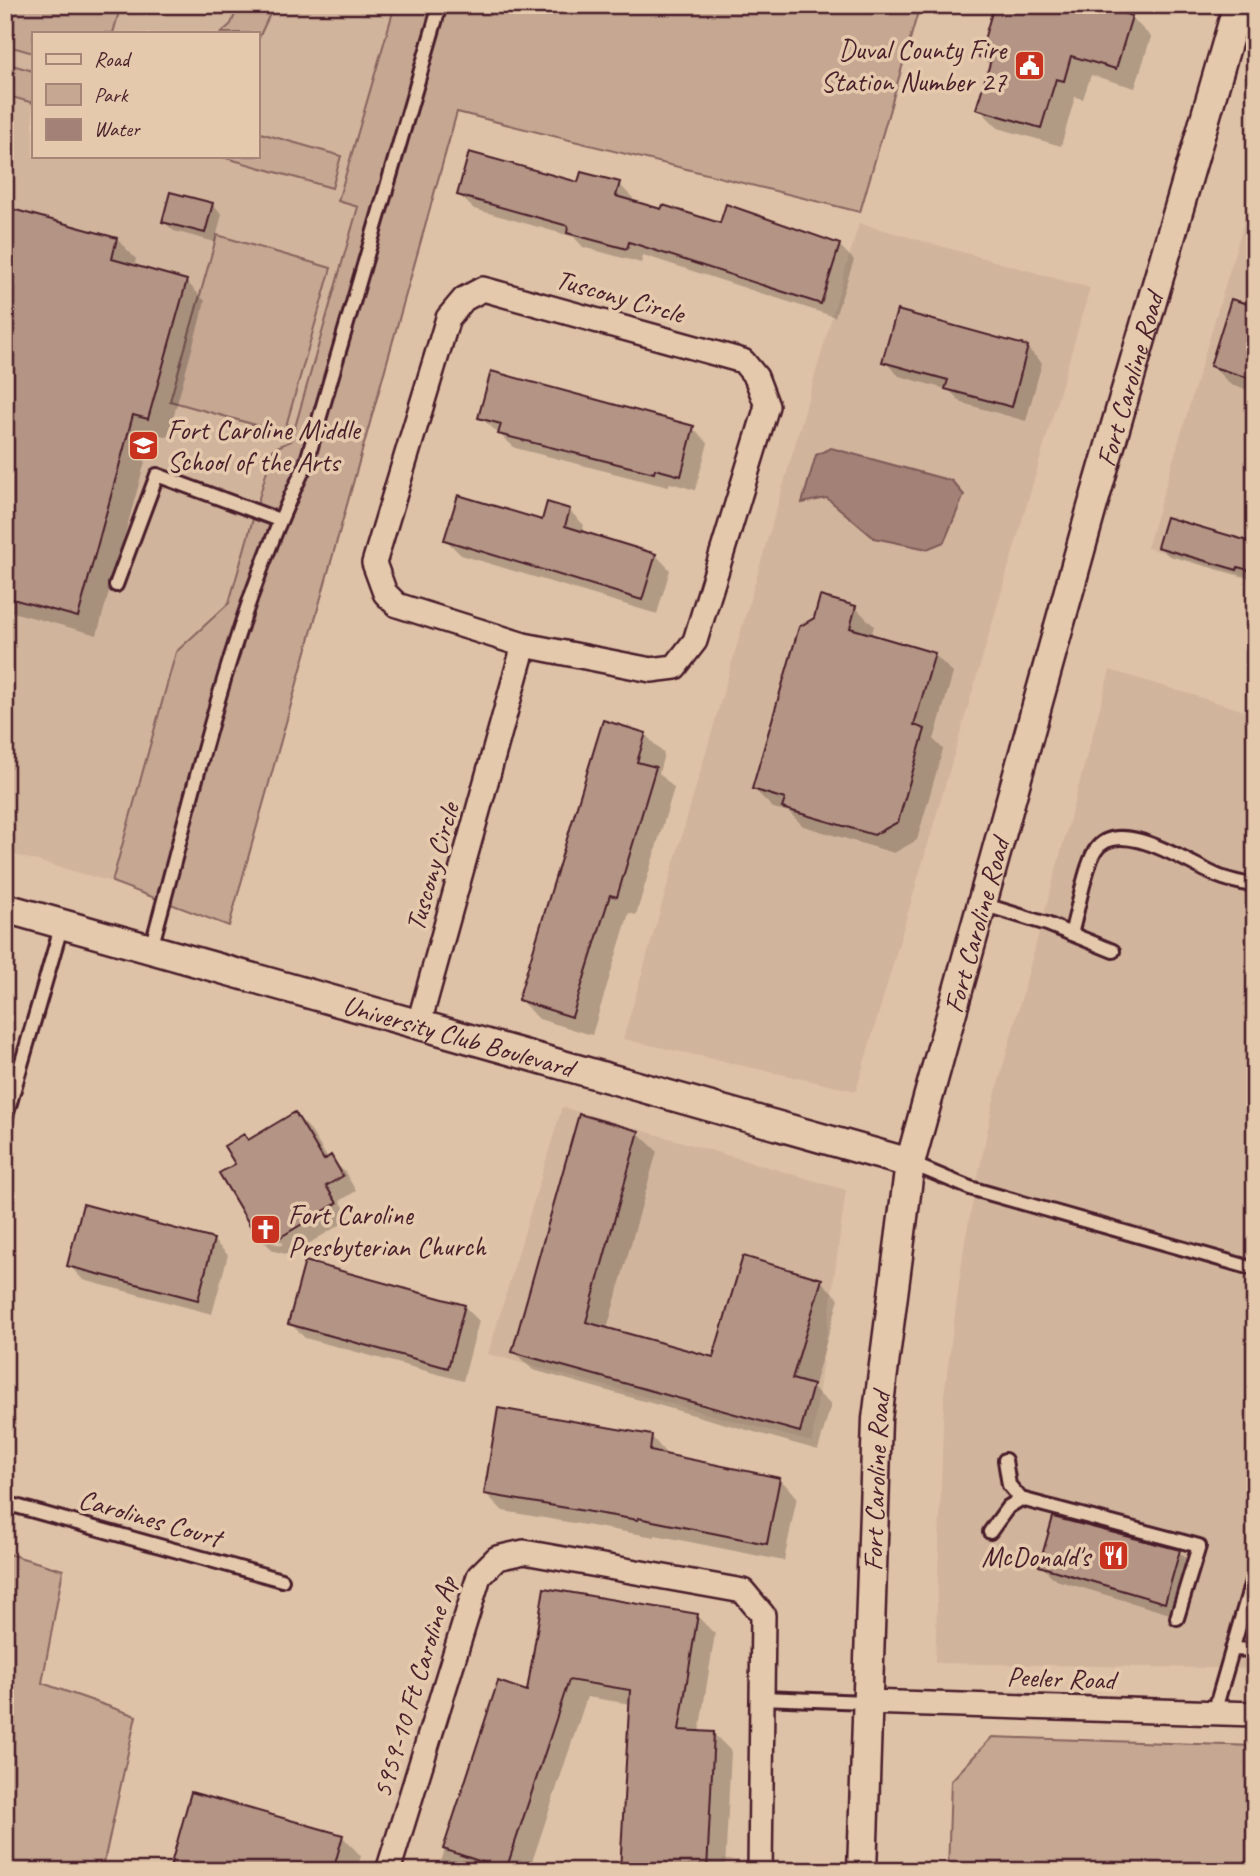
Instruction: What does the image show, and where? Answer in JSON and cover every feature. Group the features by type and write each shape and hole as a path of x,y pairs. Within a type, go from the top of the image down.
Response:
{"street":[{"name":"Fort Caroline Road","path":"862,1871 877,1419 910,1163 1238,5"},
{"name":"Tuscony Circle","path":"483,289 743,361 756,377 767,406 695,641 675,667 651,670 524,645 397,605 385,593 374,563 448,318 464,299 483,289"},
{"name":"Tuscony Circle","path":"419,1024 524,645"},
{"name":"University Club Boulevard","path":"5,908 910,1163"},
{"name":"5959-10 Ft Caroline Ap","path":"388,1871 479,1576 497,1558 524,1552 743,1591 763,1615 760,1871"},
{"name":"Peeler Road","path":"866,1702 1255,1714"}],"lane":[{"path":"151,948 220,696 254,584 279,520 306,464 440,5"},
{"path":"116,585 157,475 279,520"},
{"path":"1071,934 1096,851 1107,841 1122,837 1174,851 1219,876 1255,886"},
{"path":"982,904 1113,951"},
{"path":"5,1120 62,924"},
{"path":"910,1163 970,1188 1255,1269"},
{"path":"1005,1460 1009,1485 1021,1499 1199,1546 1177,1618"},
{"path":"990,1531 1008,1507 1021,1499"},
{"name":"Carolines Court","path":"5,1503 282,1580"},
{"path":"1214,1713 1255,1571"},
{"path":"1232,1649 1255,1650"},
{"path":"762,1698 866,1702"}],"shaded area":[{"name":"Fort Caroline Middle School of the Arts","path":"5,5 395,5 338,200 359,206 291,441 273,449 229,603 176,652 112,882 5,852"},
{"path":"1255,185 1255,578 1147,548"},
{"path":"859,223 1090,288 856,1091 623,1039"},
{"path":"1110,670 1255,714 1255,1669 935,1663 944,1395 965,1240 993,1103"},
{"path":"562,1107 846,1190 812,1442 488,1354"}],"green space":[{"path":"5,5 121,5 113,32 32,32 32,53 5,45"},
{"path":"239,5 274,5 259,38 259,32 222,32 231,24"},
{"path":"395,5 920,5 860,212 457,112 229,926 112,882 176,652 229,603 273,449 291,441 358,207 338,201"},
{"path":"5,63 32,71 32,103 5,95"},
{"path":"259,133 341,156 332,188 226,158 259,158"},
{"path":"217,235 331,268 284,433 170,401"},
{"path":"5,1553 63,1570 42,1683 136,1716 102,1871 23,1871 5,1866"},
{"path":"992,1737 1255,1746 1255,1871 948,1871 951,1781"}],"water":[{"path":"831,448 952,481 964,495 944,542 927,549 874,538 827,498 802,503 816,455"}],"building":[{"name":"Duval County Fire Station Number 27","path":"994,5 1097,5 1132,16 1116,69 1071,56 1064,81 1056,79 1041,128 976,109 991,60 979,57"},
{"path":"469,152 578,182 581,172 620,182 616,196 661,209 663,205 720,223 726,204 840,244 821,304 629,242 627,249 567,233 568,226 457,195"},
{"path":"170,192 213,203 205,233 162,222"},
{"path":"5,207 117,238 112,259 187,280 148,419 133,415 78,617 5,597"},
{"path":"1231,299 1255,306 1255,380 1210,366"},
{"path":"897,310 1028,346 1012,407 945,389 948,380 882,362"},
{"path":"491,371 694,426 681,476 655,469 654,473 498,434 501,424 478,418"},
{"path":"458,495 542,520 547,502 570,509 565,526 656,554 642,600 444,540"},
{"path":"1166,517 1255,543 1255,572 1238,567 1237,570 1157,547"},
{"path":"820,596 856,606 850,628 935,653 914,725 925,729 898,822 874,835 782,808 785,799 752,789 799,627 814,618"},
{"path":"603,720 646,733 637,762 656,767 617,897 610,895 572,1017 518,1000"},
{"path":"295,1112 324,1160 331,1155 343,1176 326,1186 337,1203 274,1241 257,1237 219,1173 235,1164 224,1146 244,1134 248,1140"},
{"path":"579,1114 639,1131 586,1322 713,1357 743,1256 822,1279 792,1379 813,1385 800,1432 512,1352"},
{"path":"83,1204 214,1239 198,1300 67,1266"},
{"path":"305,1261 465,1305 448,1368 288,1324"},
{"path":"498,1408 652,1435 650,1451 780,1478 767,1544 638,1518 484,1494"},
{"path":"1053,1517 1180,1550 1165,1603 1039,1566"},
{"path":"544,1588 698,1614 679,1730 714,1732 707,1871 620,1871 630,1690 569,1680 506,1870 443,1849 498,1681 527,1691"},
{"path":"191,1792 343,1835 333,1871 169,1871"}],"place":[{"name":"Duval County Fire Station Number 27","path":"1029,65"},
{"name":"Fort Caroline Middle School of the Arts","path":"144,445"},
{"name":"Fort Caroline Presbyterian Church","path":"265,1230"},
{"name":"McDonald's","path":"1113,1556"}]}
